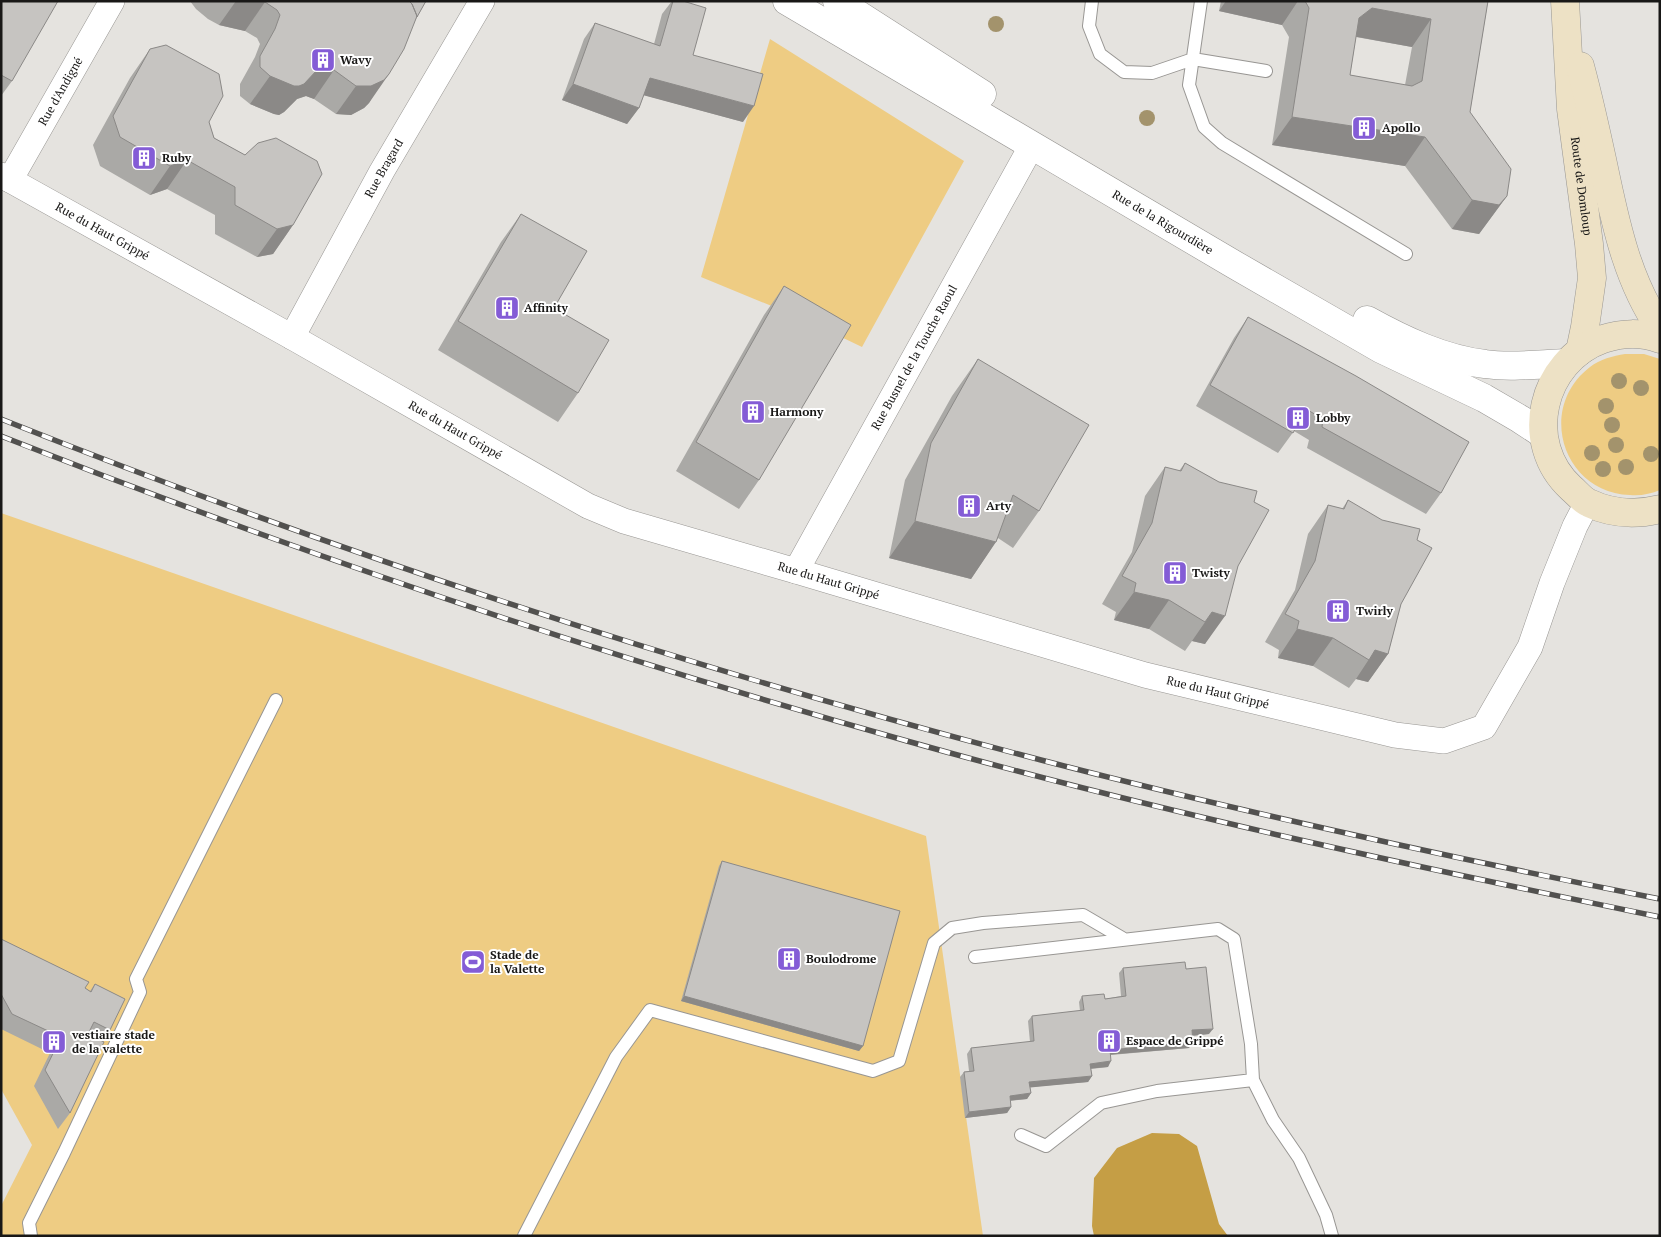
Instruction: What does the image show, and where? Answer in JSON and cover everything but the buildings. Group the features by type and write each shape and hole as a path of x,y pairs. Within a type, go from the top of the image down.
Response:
{"main road":[{"name":"Route de Domloup","path":"1566,11 1571,109 1592,278 1586,327 1573,357"},
{"name":"Route de Domloup","path":"1566,11 1590,104 1619,239 1630,271 1653,319 1660,328"},
{"path":"1655,514 1610,511 1587,503 1565,483 1555,468 1548,452 1544,434 1544,412 1550,389 1557,376 1573,357 1594,342 1609,337 1640,334 1660,339"}],"street":[{"name":"Rue d'Andigné","path":"6,178 112,1"},
{"name":"Rue Bragard","path":"292,337 382,171 482,1"},
{"name":"Rue de la Rigourdière","path":"787,1 1382,349 1484,398 1544,434"},
{"name":"Rue de la Rigourdière","path":"837,1 969,87 1277,269 1387,331 1457,359 1484,364 1573,357"},
{"name":"Rue Busnel de la Touche Raoul","path":"796,571 1032,145"},
{"name":"Rue du Haut Grippé","path":"6,178 292,337 588,506 624,521 1145,675 1395,735 1444,741 1484,727 1530,647 1574,526 1587,503"}],"lane":[{"path":"1092,1 1089,26 1100,54 1124,72 1152,73 1193,59 1266,71"},
{"path":"1201,1 1189,85 1204,127 1222,143 1406,254"},
{"path":"31,1236 29,1223 64,1154 140,992 136,979 276,700"},
{"path":"524,1236 616,1057 650,1010 873,1071 899,1061 934,944 952,928 1083,915 1124,939"},
{"path":"975,957 1218,929 1234,940 1251,1044 1253,1080 1273,1120 1300,1158 1326,1215 1332,1236"},
{"path":"1021,1136 1046,1146 1101,1103 1157,1092 1253,1080"}],"shaded area":[{"path":"770,39 964,161 862,347 808,321 701,277"},
{"path":"1625,354 1644,354 1660,359 1660,490 1649,494 1630,495 1607,491 1588,480 1574,464 1565,446 1561,425 1564,404 1573,384 1594,364 1607,358"},
{"name":"Stade de la Valette","path":"1,513 926,836 983,1236 1,1236 1,1206 32,1145 1,1089"},
{"path":"1152,1133 1179,1134 1197,1146 1219,1224 1228,1236 1094,1236 1092,1226 1094,1178 1117,1148"}],"railway":[{"path":"1,419 129,469 386,562 516,606 777,687 1041,760 1195,798 1427,851 1660,899"},
{"path":"1,436 225,521 450,600 564,638 792,708 1000,767 1188,814 1376,857 1660,917"}],"place":[{"name":"Wavy","path":"323,60"},
{"name":"Apollo","path":"1364,128"},
{"name":"Ruby","path":"144,158"},
{"name":"Affinity","path":"507,308"},
{"name":"Harmony","path":"753,412"},
{"name":"Lobby","path":"1298,418"},
{"name":"Arty","path":"969,506"},
{"name":"Twisty","path":"1175,573"},
{"name":"Twirly","path":"1338,611"},
{"name":"Boulodrome","path":"789,959"},
{"name":"Stade de la Valette","path":"473,962"},
{"name":"Espace de Grippé","path":"1109,1041"},
{"name":"vestiaire stade de la valette","path":"54,1042"}]}
